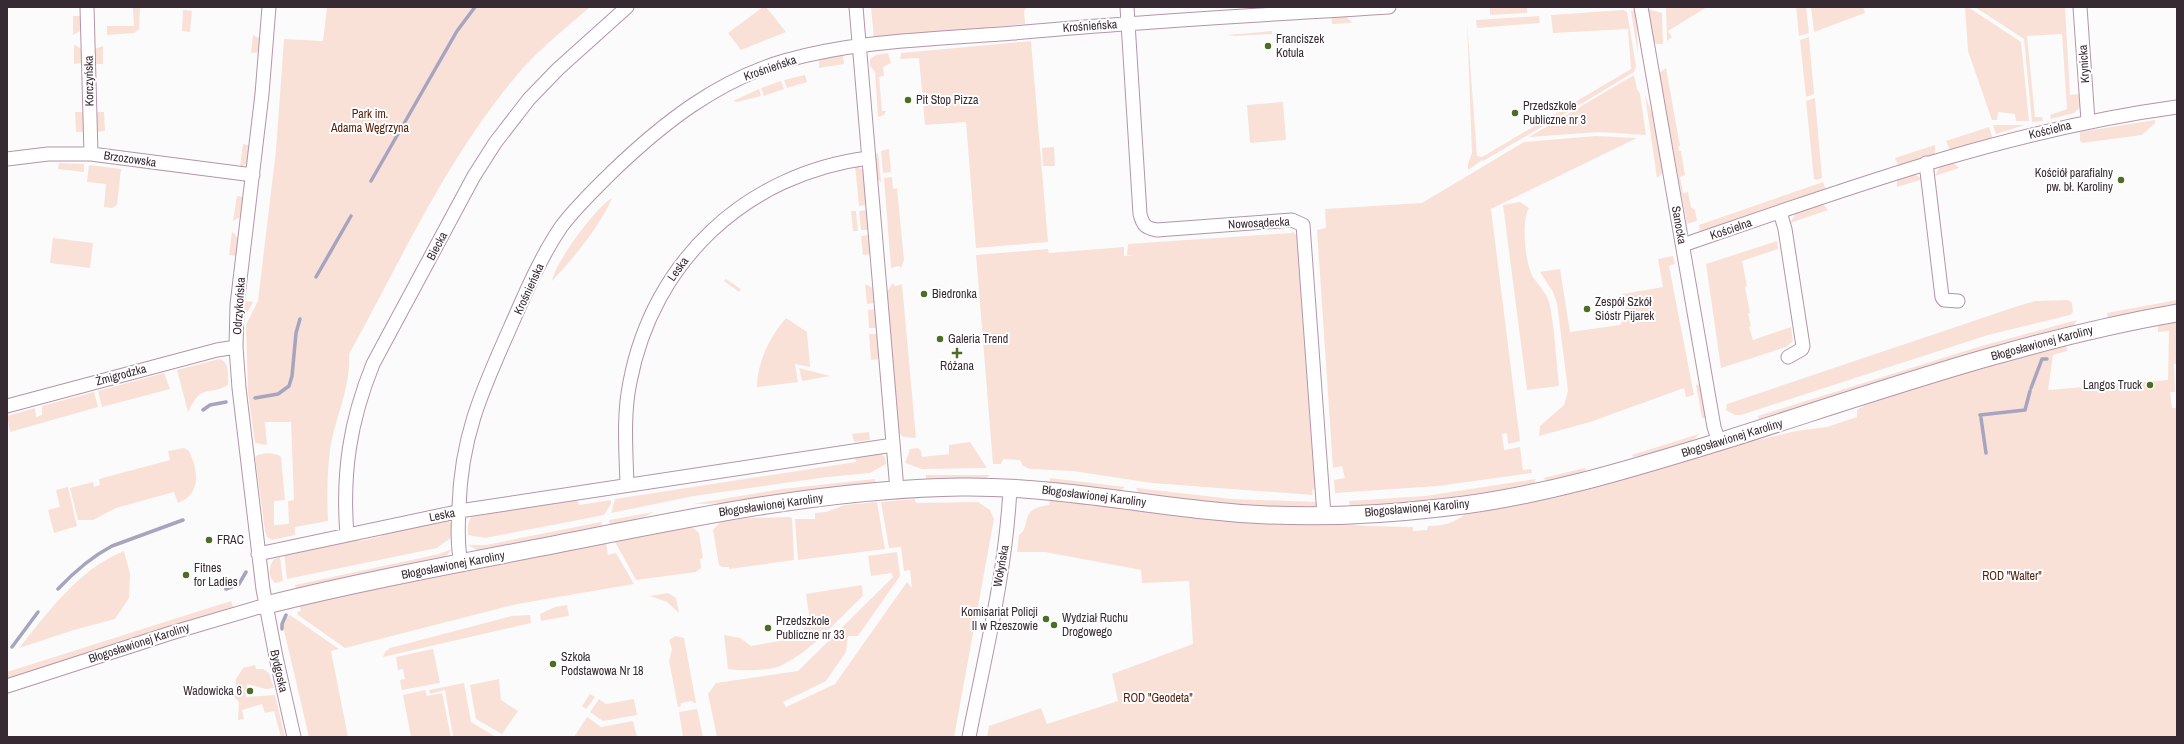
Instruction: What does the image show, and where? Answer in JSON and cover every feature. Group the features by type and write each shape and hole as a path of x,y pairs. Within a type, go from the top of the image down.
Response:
{"street":[{"name":"Korczyńska","path":"87,7 91,154"},
{"name":"Odrzykońska","path":"266,605 258,554 239,388 236,347 237,305 262,94 269,7"},
{"name":"Biecka","path":"347,534 344,495 348,454 361,394 373,364 471,181 495,143 529,99 558,69 627,7"},
{"path":"856,7 897,490"},
{"name":"Nowosądecka","path":"1127,7 1140,214 1143,223 1147,228 1157,230 1292,220 1302,225 1324,515"},
{"name":"Krośnieńska","path":"461,563 458,511 461,472 466,438 480,396 542,259 575,209 592,191 660,128 712,92 748,74 783,62 859,46 1128,24 1389,7"},
{"name":"Sanocka","path":"1641,7 1714,427 1719,442"},
{"name":"Krynicka","path":"2080,7 2088,121"},
{"name":"Kościelna","path":"1683,245 1926,163 2088,121 2177,107"},
{"name":"Brzozowska","path":"7,159 48,154 91,154 253,175"},
{"name":"Leska","path":"627,484 626,413 631,376 647,324 662,292 678,268 710,232 731,213 758,196 803,174 868,158"},
{"path":"1926,163 1942,297 1944,300 1958,302"},
{"path":"1780,212 1785,229 1803,346 1802,350 1788,357"},
{"name":"Błogosławionej Karoliny","path":"7,686 171,632 266,605 461,563 749,507 798,500 897,490 965,487 1010,488 1084,494 1214,511 1324,515 1436,509 1525,495 1610,475 2016,349 2085,331 2177,313"},
{"name":"Żmigrodzka","path":"7,406 217,350 236,347"},
{"name":"Leska","path":"258,554 458,511 627,484 893,445"},
{"name":"Wołyńska","path":"969,737 1000,575 1008,524 1010,488"},
{"name":"Bydgoska","path":"266,605 294,737"}],"green space":[{"name":"Park im. Adama Węgrzyna","path":"327,7 590,7 533,57 492,107 468,141 426,210 349,354 348,378 330,450 328,468 328,521 295,527 295,535 272,540 267,537 265,531 255,457 268,453 281,457 285,500 274,501 274,525 289,524 288,501 294,500 291,422 265,422 267,445 255,443 248,393 246,325 258,301 276,150 284,39 323,41"},
{"path":"763,7 766,7 786,32 741,50 728,33"},
{"path":"871,7 1027,7 1024,11 1025,24 874,38"},
{"path":"1490,7 1527,7 1527,13 1490,15"},
{"path":"1666,7 1707,7 1668,31 1672,37 1667,41"},
{"path":"1796,7 1806,7 1809,33 1799,36"},
{"path":"1811,7 1863,7 1865,13 1814,32"},
{"path":"1965,7 1968,7 2021,42 2029,121 2016,121 2015,114 1998,112 1997,120 1992,120 1968,51"},
{"path":"1975,7 2065,7 2070,95 2081,94 2081,106 2074,113 2051,119 2050,115 2067,109 2062,34 2027,36 2035,117 2042,117 2043,121 2032,122 2024,39"},
{"path":"133,8 140,8 139,29 134,33 107,35 107,26 134,26"},
{"path":"1648,9 1662,13 1663,44 1657,44 1653,41"},
{"path":"183,10 192,11 190,32 182,31"},
{"path":"1623,10 1627,12 1636,66 1634,72 1561,116 1557,116 1557,118 1483,161 1482,160 1468,170 1468,164 1472,153 1467,21 1477,156 1482,157 1631,69 1628,29 1553,33 1551,15"},
{"path":"1636,10 1638,55 1631,11"},
{"path":"73,16 81,16 82,30 73,35"},
{"path":"1331,16 1346,16 1352,23 1332,24"},
{"path":"1539,16 1540,23 1477,28 1476,20"},
{"path":"1272,31 1272,34 1227,35"},
{"path":"253,35 259,38 261,42 259,52 251,53"},
{"path":"1809,37 1814,94 1806,97 1800,40"},
{"path":"1031,41 1048,242 976,248 966,122 925,125 919,58 900,59 901,53"},
{"path":"74,45 77,46 82,52 82,63 74,64"},
{"path":"103,46 103,64 96,64 94,63 95,49"},
{"path":"888,53 891,63 883,67 884,76 879,77 882,111 886,111 884,115 878,117 875,72 870,66 870,59 876,55"},
{"path":"843,55 844,64 819,68 819,59"},
{"path":"1666,68 1680,146 1678,146 1679,151 1681,151 1685,175 1680,177 1683,193 1688,192 1691,207 1695,210 1697,221 1687,224 1659,73"},
{"path":"805,75 807,82 787,88 784,80"},
{"path":"1634,75 1637,89 1640,94 1646,135 1599,132 1529,137"},
{"path":"781,81 784,89 764,96 761,88"},
{"path":"759,89 761,96 737,102 733,101"},
{"path":"1645,95 1656,124 1664,171 1657,178"},
{"path":"1815,98 1822,178 1817,180 1814,179 1806,101"},
{"path":"1283,102 1286,140 1250,143 1247,105"},
{"path":"75,112 84,112 85,132 76,132"},
{"path":"98,112 104,112 105,131 95,132 96,114"},
{"path":"2155,120 2155,123 2142,135 2082,143 2080,141 2080,132"},
{"path":"1993,125 2025,125 1996,134"},
{"path":"1989,127 1993,139 1950,150 1946,141"},
{"path":"1596,136 1637,138 1491,209 1520,441 1508,444 1507,433 1502,434 1504,450 1520,447 1523,470 1531,469 1532,473 1438,486 1335,493 1334,480 1345,478 1342,466 1333,468 1317,230 1326,228 1325,209 1422,203 1524,142"},
{"path":"243,144 251,146 248,163 240,167"},
{"path":"1935,145 1935,155 1898,165 1895,158"},
{"path":"1054,147 1055,166 1043,166 1042,148"},
{"path":"889,149 891,172 883,173 881,151"},
{"path":"878,152 881,182 876,178 875,157"},
{"path":"1953,162 1959,168 1935,176 1940,166"},
{"path":"59,163 84,164 84,172 58,169"},
{"path":"89,165 121,169 117,205 112,208 104,207 106,184 87,182"},
{"path":"855,165 863,170 868,205 859,206"},
{"path":"140,166 214,175 213,177 136,168"},
{"path":"1914,174 1923,179 1897,187 1897,179"},
{"path":"892,177 893,189 897,188 904,260 901,268 899,266 891,268 884,178"},
{"path":"1823,182 1826,190 1700,232 1699,225"},
{"path":"237,196 244,197 242,216 233,221"},
{"path":"612,198 593,231 577,253 552,281 554,273 560,262 577,236 596,212"},
{"path":"1520,202 1529,208 1525,222 1525,242 1530,271 1545,294 1550,306 1559,386 1527,390 1503,205"},
{"path":"1820,204 1824,205 1828,210 1790,223 1796,213"},
{"path":"868,210 869,230 861,230 859,211"},
{"path":"851,211 856,211 858,231 853,231"},
{"path":"232,232 238,240 238,250 236,256 229,255"},
{"path":"1293,232 1297,236 1316,489 1312,490 1313,495 1152,483 1073,471 1030,469 1023,466 1020,460 1003,459 1001,464 993,464 976,255 1048,249 1049,253 1124,247 1124,256 1135,255 1127,255 1128,244"},
{"path":"870,235 872,254 863,255 861,236"},
{"path":"53,238 93,243 90,268 50,263"},
{"path":"1777,241 1778,249 1742,261 1750,313 1748,314 1751,326 1749,327 1753,340 1791,327 1793,341 1786,347 1721,368 1706,264"},
{"path":"1673,256 1675,264 1669,266 1694,395 1686,397 1684,388 1590,422 1539,436 1540,426 1564,405 1568,391 1557,303 1553,292 1540,272 1560,269 1570,332 1620,325 1626,316 1623,294 1663,287 1658,259"},
{"path":"726,279 741,289 739,292 724,281"},
{"path":"893,283 895,286 902,284 916,438 903,437 897,430 886,293"},
{"path":"865,284 873,288 876,303 867,304"},
{"path":"2068,300 2072,303 2073,312 2070,315 1988,335 1741,415 1735,415 1726,410 1727,404 2021,305 2036,301"},
{"path":"2177,300 2177,306 2108,319 2107,313"},
{"path":"246,301 253,302 242,322 243,304"},
{"path":"876,309 878,328 869,328 868,310"},
{"path":"786,318 807,332 810,367 795,364 798,382 757,387 759,368 762,359 775,333"},
{"path":"2077,320 2073,326 1760,422 1758,416 1978,347"},
{"name":"ROD \"Walter\"","path":"2177,322 2177,364 2174,364 2175,392 2170,392 2172,408 2177,408 2177,737 987,737 989,726 1041,708 1047,724 1118,701 1112,674 1193,644 1189,581 1142,583 1141,570 1045,552 1017,552 1019,535 1025,527 1029,514 1039,507 1049,505 1050,499 1368,526 1413,527 1413,531 1427,530 1428,526 1449,523 1463,516 1467,512 1755,437 1758,440 1796,431 1827,427 1857,417 1857,410 1875,399 2066,343 2067,351 2053,355 2048,390 2168,380 2169,331 2158,332 2158,324"},
{"path":"869,334 878,334 881,359 871,360"},
{"path":"219,359 223,360 227,366 228,385 201,393 188,412 177,370"},
{"path":"799,368 830,376 802,381"},
{"path":"164,373 170,389 102,407 98,391"},
{"path":"1701,384 1705,418 1702,418 1696,385"},
{"path":"94,392 98,407 10,432 7,416 35,408 36,417 42,415 42,406"},
{"path":"869,432 870,440 854,442 852,434"},
{"path":"1699,434 1686,445 1678,449 1633,457 1632,455"},
{"path":"970,442 987,468 922,469 905,463 910,449 918,448 921,451 922,457 949,454 949,445"},
{"path":"184,448 189,451 196,473 194,488 186,499 178,503 174,492 116,508 93,520 78,520 70,488 93,482 94,487 100,485 99,479 170,460 168,451"},
{"path":"881,453 885,457 886,464 870,473 827,477 694,496 611,513 615,499 856,462 855,457"},
{"path":"1585,468 1586,470 1576,475 1549,482 1543,478"},
{"path":"926,475 990,475 983,480 926,481"},
{"path":"1050,478 1125,487 1120,491 1050,484"},
{"path":"875,479 876,485 735,503 693,504 782,489"},
{"path":"1536,479 1532,486 1425,503 1350,507 1349,501 1425,496"},
{"path":"68,487 77,526 54,533 48,510 60,507 56,490"},
{"path":"1136,488 1232,499 1318,502 1315,508 1249,507 1139,494"},
{"path":"577,499 579,505 611,500 611,504 604,515 485,538 468,535 468,524 471,517"},
{"path":"915,499 916,503 978,502 990,510 994,519 954,737 717,737 708,694 716,683 798,671 893,577 891,573 871,576 868,556 897,552 900,576 858,636 848,636 846,652 826,681 783,702 786,707 835,684 907,582 912,588 910,570 904,571 901,547 889,548 881,502"},
{"path":"877,502 885,549 798,560 795,519 815,519 815,513 826,512 845,505"},
{"path":"654,512 634,522 610,526 609,520"},
{"path":"746,518 792,518 794,560 729,569 729,567 722,567 719,565 713,530 720,522"},
{"path":"448,520 453,527 453,536 437,548 287,579 284,553 354,538 360,541 382,536 385,531"},
{"path":"601,522 603,528 479,551 468,545 486,545"},
{"path":"691,526 699,533 703,558 700,559 701,568 696,572 636,580 614,540"},
{"path":"606,542 608,555 616,553 634,584 517,604 345,648 298,615 297,612 301,611 299,604"},
{"path":"452,549 444,559 296,591 295,585 439,554"},
{"path":"124,551 130,574 129,598 115,619 74,630 19,648 66,592 93,569"},
{"path":"280,557 283,581 275,583 270,574 270,568 274,559"},
{"path":"862,585 863,596 813,644 791,660 775,668 762,670 728,669 724,635 740,638 751,646 796,638 810,621 806,594"},
{"path":"668,593 676,598 679,613 667,602 650,596"},
{"path":"231,601 233,607 7,679 7,672"},
{"path":"567,605 569,616 541,621 540,614 555,607"},
{"path":"290,615 339,649 331,651 348,737 309,737 283,626 284,620"},
{"path":"530,615 531,623 383,657 385,652 390,648 512,616"},
{"path":"675,636 684,638 696,703 693,703 692,701 681,703 681,706 678,707 669,661 672,649 669,640"},
{"path":"433,649 440,683 402,690 400,680 405,679 403,669 398,670 396,657"},
{"path":"255,665 256,669 263,669 269,673 274,688 266,689 247,684 246,697 275,695 285,737 281,737 274,711 265,713 262,704 242,710 244,719 238,720 239,702 234,697 236,679 243,668"},
{"path":"499,679 501,700 518,711 502,734 476,719 470,685"},
{"path":"464,683 471,722 496,737 451,737 453,736 445,690 430,694 429,690"},
{"path":"425,690 427,696 442,693 451,737 411,737 403,695"},
{"path":"590,694 595,697 586,709 582,706"},
{"path":"599,699 606,704 634,699 637,715 603,721 590,712"},
{"path":"697,709 703,737 683,737 679,712"},
{"path":"587,717 601,727 633,721 637,737 574,737"}],"waterway":[{"path":"371,181 457,31 475,7"},
{"path":"316,277 351,216"},
{"path":"255,398 278,394 289,386 292,376 296,333 300,319"},
{"path":"2031,388 2042,359 2047,359"},
{"path":"1980,415 2025,410 2030,391"},
{"path":"203,410 210,405 226,402"},
{"path":"1981,418 1986,453"},
{"path":"58,589 83,565 112,546 183,520"},
{"path":"226,589 239,584 246,572"},
{"path":"12,647 38,612"},
{"path":"282,629 282,624 286,615"}],"place":[{"name":"Franciszek Kotula","path":"1268,46"},
{"name":"Pit Stop Pizza","path":"908,100"},
{"name":"Przedszkole Publiczne nr 3","path":"1515,113"},
{"name":"Kościół parafialny pw. bł. Karoliny","path":"2121,180"},
{"name":"Biedronka","path":"924,294"},
{"name":"Zespół Szkół Sióstr Pijarek","path":"1587,309"},
{"name":"Galeria Trend","path":"940,339"},
{"name":"Różana","path":"957,353"},
{"name":"Langos Truck","path":"2150,385"},
{"name":"FRAC","path":"209,540"},
{"name":"Fitnes for Ladies","path":"186,575"},
{"name":"Komisariat Policji II w Rzeszowie","path":"1046,619"},
{"name":"Wydział Ruchu Drogowego","path":"1054,625"},
{"name":"Przedszkole Publiczne nr 33","path":"768,628"},
{"name":"Szkoła Podstawowa Nr 18","path":"553,664"},
{"name":"Wadowicka 6","path":"250,691"}],"park label":[{"name":"ROD \"Geodeta\"","path":"1158,698"}]}
